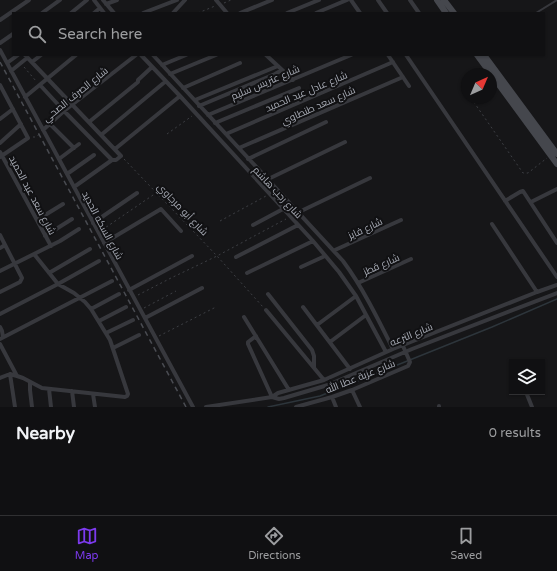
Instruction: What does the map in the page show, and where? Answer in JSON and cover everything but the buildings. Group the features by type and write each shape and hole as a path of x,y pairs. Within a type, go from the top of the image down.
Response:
{"main road":[{"path":"437,0 445,12"},
{"path":"444,0 453,12"},
{"path":"478,56 487,68"},
{"path":"485,56 544,142"},
{"path":"497,82 554,155 557,164"}],"street":[{"path":"0,20 29,0"},
{"path":"43,12 60,0"},
{"path":"72,12 87,0"},
{"path":"94,0 103,12"},
{"path":"103,0 113,12"},
{"path":"106,4 117,0"},
{"path":"146,12 177,0"},
{"path":"174,12 185,0"},
{"path":"216,0 226,12"},
{"path":"242,12 272,0"},
{"path":"289,12 319,0"},
{"path":"318,12 347,0"},
{"path":"351,0 359,12"},
{"path":"378,0 386,12"},
{"path":"410,0 417,12"},
{"path":"95,12 100,8"},
{"path":"0,44 12,35"},
{"name":"شارع السكه الحديد","path":"0,50 42,132 59,159 192,407"},
{"path":"7,63 17,56"},
{"path":"11,71 21,63 26,56 121,156 116,160 112,160 74,187"},
{"path":"32,62 40,56"},
{"path":"25,97 75,56"},
{"name":"شارع الصرف الصحي","path":"42,132 72,104 135,56"},
{"name":"شارع رجب هاشم","path":"142,56 313,241 344,278 356,296 386,352"},
{"name":"شارع رجب هاشم","path":"154,56 248,159 344,260 393,349"},
{"path":"162,65 184,56"},
{"path":"170,74 214,56"},
{"path":"267,56 293,80"},
{"name":"شارع عتريس سليم","path":"208,115 349,56"},
{"path":"389,56 409,86"},
{"path":"407,56 557,277"},
{"name":"شارع عادل عبد الحميد","path":"226,134 393,62"},
{"path":"183,88 240,63"},
{"path":"195,100 278,66"},
{"path":"89,122 138,82 138,80 152,67"},
{"path":"199,106 282,70"},
{"name":"شارع سعد طنطاوي","path":"239,148 403,77"},
{"path":"101,135 166,81"},
{"path":"0,85 2,92 13,109 28,138 1,155"},
{"path":"40,85 112,160"},
{"path":"215,123 299,88"},
{"path":"115,149 180,96"},
{"path":"0,119 13,109"},
{"path":"248,159 326,122"},
{"path":"0,143 21,124"},
{"path":"50,124 74,148"},
{"path":"260,183 345,142"},
{"path":"59,159 79,144"},
{"name":"شارع سعد عبد الحميد","path":"1,155 51,246"},
{"path":"67,174 94,155"},
{"path":"299,212 370,178"},
{"path":"531,202 557,189"},
{"path":"505,201 522,191 531,202 557,244"},
{"path":"93,223 137,194"},
{"path":"37,220 63,204"},
{"path":"104,243 161,209 181,231"},
{"path":"253,225 283,209"},
{"path":"46,236 72,220"},
{"name":"شارع فايز","path":"335,250 402,220"},
{"path":"492,224 537,292"},
{"path":"236,257 298,225"},
{"path":"0,271 51,246 79,229"},
{"path":"0,235 22,276 20,282 0,292"},
{"path":"247,273 313,241"},
{"path":"0,248 5,245"},
{"path":"49,273 90,249"},
{"path":"0,378 10,374 42,388 125,397 128,394 113,348 106,333 91,309 71,291 58,284 34,254"},
{"path":"129,290 192,256"},
{"path":"301,267 325,256"},
{"name":"شارع قطز","path":"352,290 359,285 412,259"},
{"path":"0,314 99,261"},
{"path":"0,327 2,338 112,281"},
{"name":"شارع الترعه","path":"272,398 278,393 324,380 393,349 557,285"},
{"path":"145,318 202,288"},
{"name":"شارع الترعه","path":"206,407 272,398 279,399 322,387 406,354 412,349 557,293"},
{"path":"91,309 118,294"},
{"path":"268,294 312,350 314,356 314,368"},
{"path":"317,325 356,296"},
{"path":"99,321 126,307"},
{"path":"303,307 350,369"},
{"path":"266,310 324,380"},
{"path":"330,342 366,315"},
{"path":"244,317 289,390"},
{"path":"106,333 133,320"},
{"path":"113,348 139,335"},
{"path":"256,336 248,342 248,344 272,398"},
{"path":"0,344 17,376"},
{"name":"شارع عزبة عطا الله","path":"296,407 352,390 408,366 410,362 403,346"},
{"path":"10,374 15,407"},
{"path":"30,382 32,407"},
{"path":"49,389 51,407"},
{"path":"352,390 360,407"},
{"path":"72,391 74,407"},
{"path":"93,394 95,407"},
{"path":"527,395 532,407"},
{"path":"332,397 336,407"}],"lane":[{"path":"538,12 557,0"}],"path":[{"path":"200,12 231,0"},
{"path":"21,63 40,85"},
{"path":"475,104 524,173 527,173 554,155"},
{"path":"167,134 195,113"},
{"path":"35,137 42,132"},
{"name":"شارع أبو مرجاوي","path":"121,156 217,256 266,310"},
{"path":"98,232 156,192"},
{"path":"220,221 270,194"},
{"path":"134,297 217,256 290,217"},
{"path":"140,310 176,292"},
{"path":"155,338 216,307"}],"waterway":[{"path":"268,407 320,396 492,327 557,299"}],"railway":[{"path":"0,62 186,407"}]}
